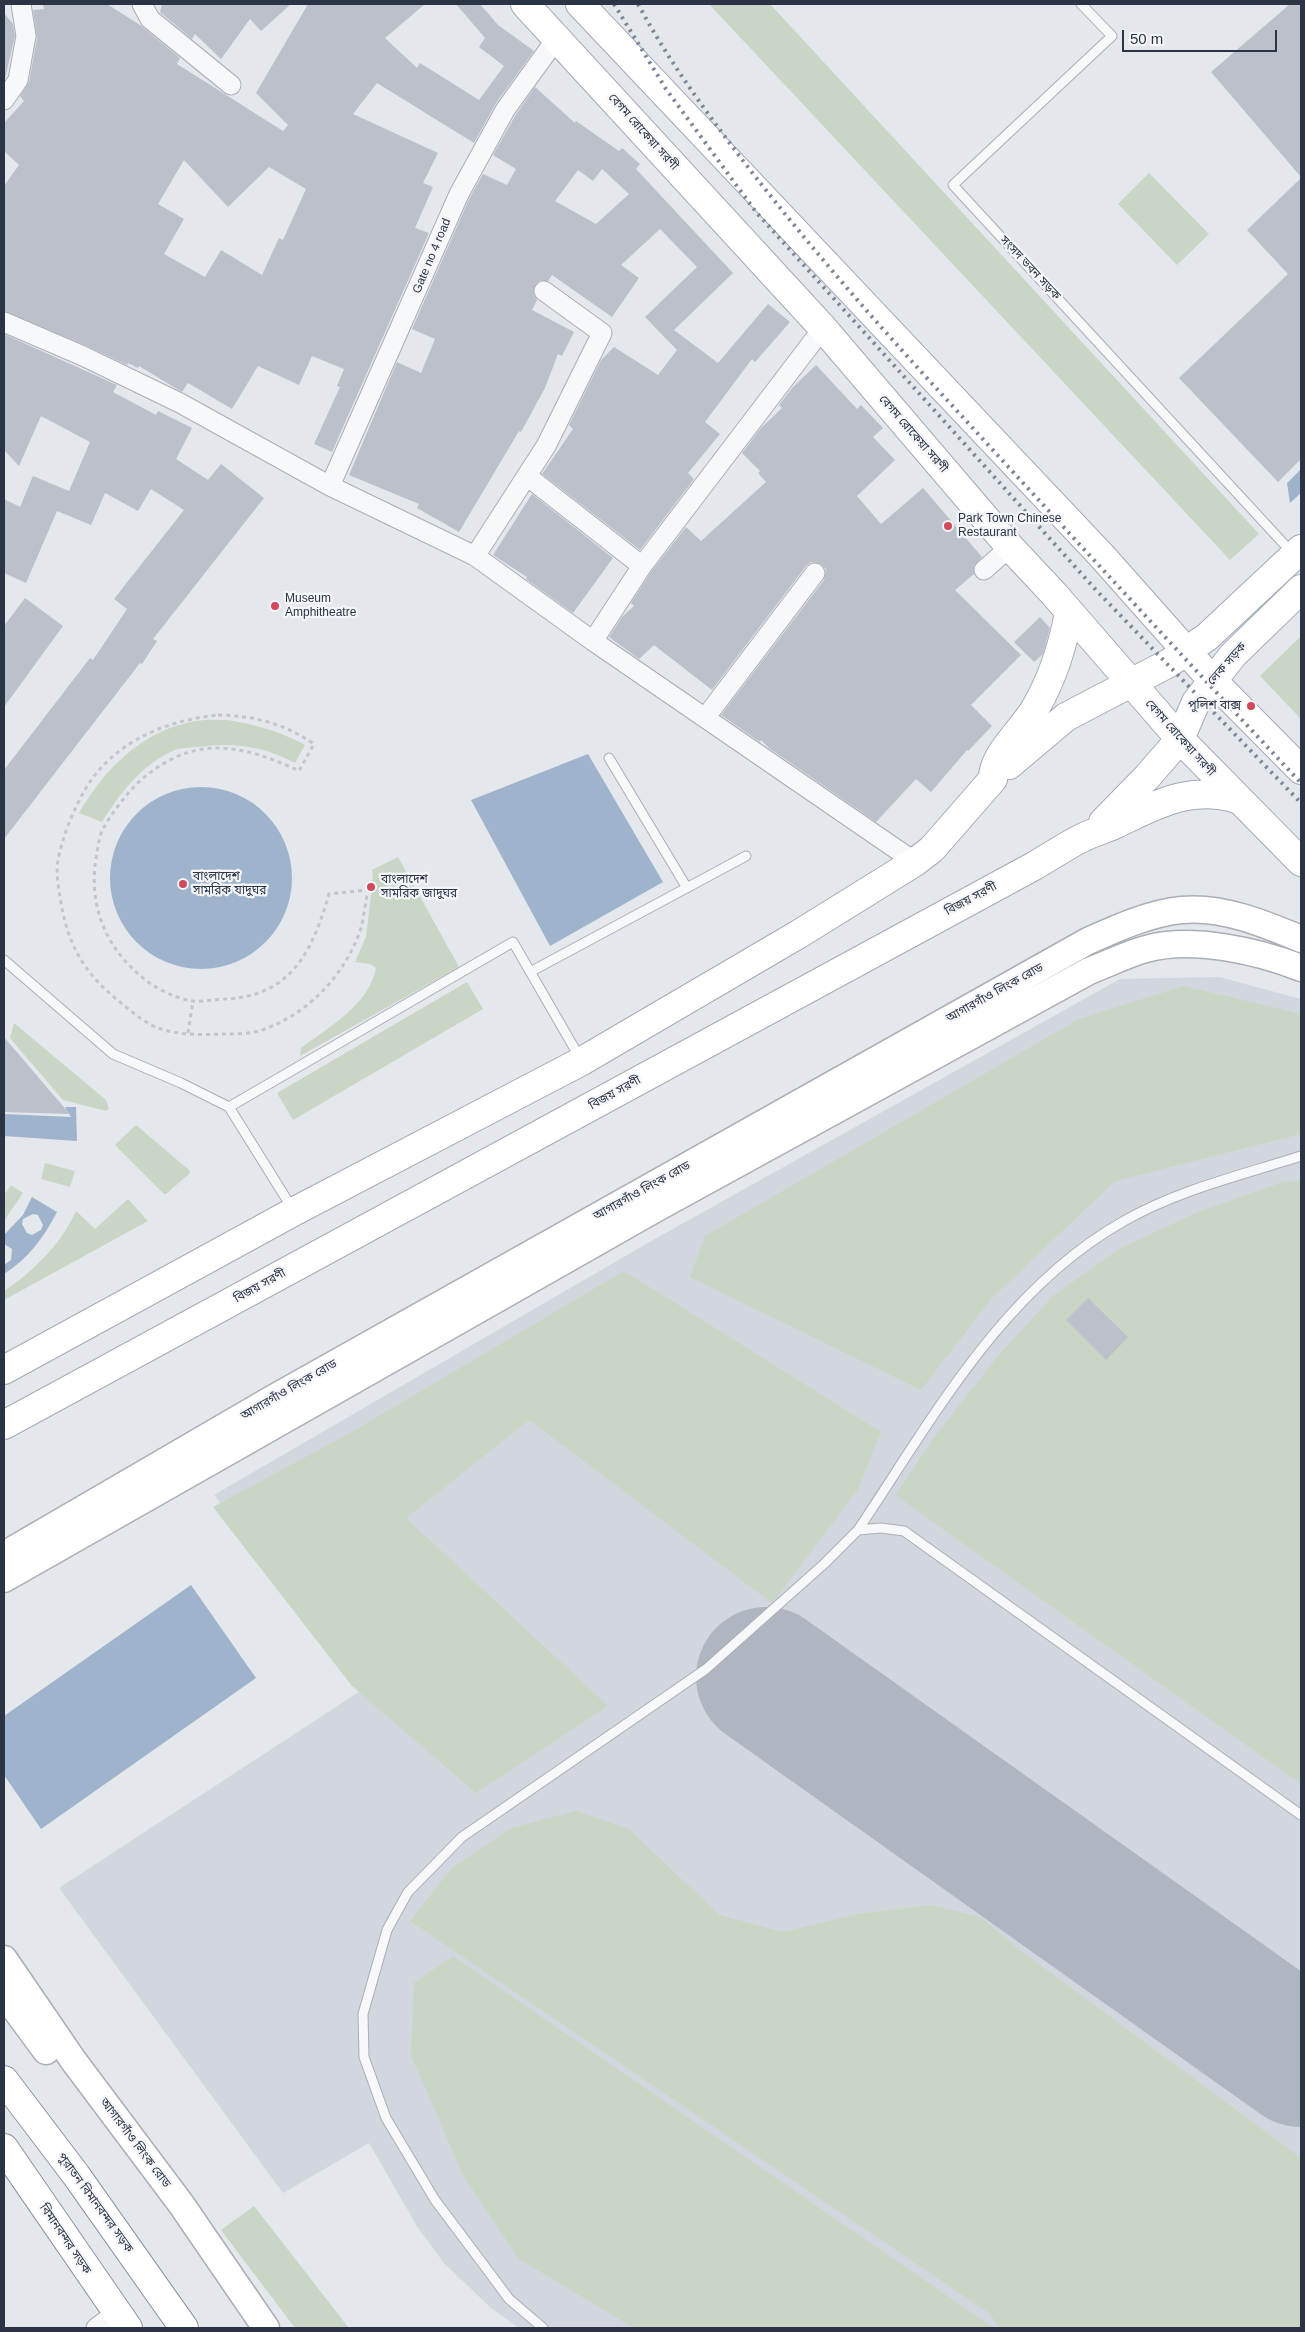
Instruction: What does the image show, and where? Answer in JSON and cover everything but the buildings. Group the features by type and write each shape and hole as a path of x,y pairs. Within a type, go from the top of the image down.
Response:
{"main road":[{"name":"বেগম রোকেয়া সরণী","path":"525,4 823,328 1010,548 1069,612 1180,739 1301,862"},
{"path":"580,4 1101,555 1212,680 1301,770"},
{"path":"4,1370 295,1211 582,1061 799,934 916,862 932,849 993,779 1033,742 1066,718 1187,652 1221,625 1293,546"},
{"name":"লেক সড়ক","path":"1084,837 1125,801 1180,739 1196,702 1233,655 1301,589"},
{"path":"993,779 994,765 1036,709 1053,673 1064,638 1069,612"},
{"name":"বিজয় সরণী","path":"7,1427 1084,837 1115,825 1154,805 1194,794 1217,794 1237,799"},
{"name":"আগারগাঁও লিংক রোড","path":"4,1555 272,1399 1088,941 1132,923 1172,912 1197,910 1226,914 1270,926 1301,939"},
{"path":"1214,946 1226,914"},
{"name":"আগারগাঁও লিংক রোড","path":"4,1579 37,1558 657,1208 1089,972 1148,948 1182,945 1214,946 1287,962 1301,968"},
{"name":"আগারগাঁও লিংক রোড","path":"4,1959 73,2060 181,2204 266,2328"},
{"name":"আগারগাঁও লিংক রোড","path":"4,1994 248,2328"},
{"name":"পুরাতন বিমানবন্দর সড়ক","path":"4,2080 76,2175 184,2328"},
{"name":"বিমানবন্দর সড়ক","path":"4,2148 113,2323"}],"street":[{"path":"4,100 18,80 26,36 21,4"},
{"path":"142,4 150,19 231,85"},
{"name":"Gate no 4 road","path":"330,486 459,194 505,110 556,38"},
{"path":"475,556 546,446 602,333 544,291"},
{"path":"4,322 83,356 180,402 330,486 475,556 594,641 916,862"},
{"path":"594,641 642,566 823,328"},
{"path":"527,476 642,566"},
{"path":"984,570 1010,548"},
{"path":"705,718 815,573"}],"lane":[{"name":"সংসদ ভবন সড়ক","path":"1081,4 1112,36 954,185 1293,546"},
{"path":"609,758 687,888"},
{"path":"530,972 746,856"},
{"path":"229,1107 513,942 582,1061"},
{"path":"4,960 113,1054 229,1107 295,1211"},
{"path":"543,2328 509,2299 435,2200 386,2118 364,2057 363,2014 387,1930 408,1892 462,1837 706,1669 824,1564 858,1530 963,1374 1009,1316 1063,1262 1123,1221 1160,1203 1301,1156"},
{"path":"858,1530 880,1528 904,1531 1301,1815"}],"path":[{"path":"218,715 261,719 300,734 314,744 299,771 259,754 211,748 182,754 155,768 137,783 120,803 101,832 93,884 96,905 103,927 115,950 144,980 165,992 193,1001 242,998 268,988 287,976 300,963 314,939 322,920 329,894 368,890 360,930 343,967 317,998 286,1020 261,1030 238,1034 188,1034 160,1029 132,1012 108,993 81,960 68,937 62,915 58,890 58,861 68,822 83,790 102,767 143,734 165,725 196,717 218,715"},
{"path":"188,1034 193,1001"}],"shaded area":[{"path":"1219,977 1301,999 1301,2328 519,2328 491,2308 444,2263 418,2228 369,2143 283,2193 59,1888 371,1684 214,1495 646,1244 1120,979"}],"green space":[{"path":"709,4 770,4 1259,534 1230,560"},
{"path":"1149,173 1209,234 1177,265 1118,204"},
{"path":"1301,636 1301,719 1260,676"},
{"path":"201,720 228,720 268,729 305,745 295,763 260,749 235,745 178,749 163,756 142,771 116,800 102,822 79,813 89,796 114,766 143,742 160,732 178,725"},
{"path":"398,857 459,967 300,1056 301,1048 357,1004 372,981 376,968 370,964 355,962 366,937 373,877 372,870"},
{"path":"467,982 483,1009 293,1120 277,1093"},
{"path":"1184,986 1301,1014 1301,1134 1115,1181 991,1299 921,1390 690,1277 705,1236 1079,1019"},
{"path":"14,1023 106,1100 109,1109 106,1111 63,1100 10,1038"},
{"path":"136,1125 189,1170 190,1173 166,1194 115,1145"},
{"path":"45,1163 75,1171 70,1187 41,1179"},
{"path":"1301,1180 1301,1784 895,1495 936,1435 997,1357 1053,1296 1119,1249 1198,1212 1283,1182"},
{"path":"11,1185 23,1193 4,1221 4,1195"},
{"path":"128,1199 148,1221 4,1300 4,1291 26,1275 55,1246 76,1211 95,1229"},
{"path":"624,1271 881,1432 858,1489 772,1603 529,1420 406,1518 608,1706 476,1793 352,1686 213,1507 350,1433"},
{"path":"576,1811 629,1829 719,1915 783,1932 858,1914 930,1905 980,1917 1020,1950 1301,2158 1301,2328 1000,2328 989,2313 410,1921 451,1869 511,1828"},
{"path":"453,1956 994,2328 634,2328 519,2259 463,2175 411,2055 414,1983"},
{"path":"254,2206 349,2328 295,2328 221,2230"}],"water":[{"path":"1301,469 1301,493 1290,503 1287,483"},
{"path":"588,754 663,882 550,946 471,800"},
{"path":"210,787 236,794 252,802 271,820 285,843 292,869 292,887 285,913 277,929 259,948 252,954 227,965 210,969 192,969 166,962 150,954 125,929 117,913 112,896 110,869 117,843 125,827 150,802 166,794 183,789"},
{"path":"65,1107 76,1107 77,1141 4,1136 4,1114 71,1117"},
{"path":"32,1197 57,1212 35,1247 21,1262 4,1274 4,1265 11,1260 12,1249 4,1244 4,1235 23,1215","holes":["33,1214 38,1215 43,1225 41,1230 32,1235 27,1233 22,1224 23,1219"]},
{"path":"191,1585 256,1678 41,1829 4,1775 4,1716"}],"runway":[{"path":"766,1677 1301,2057"}],"railway":[{"path":"614,4 666,89 756,212 1096,590 1301,803"},
{"path":"638,4 675,65 716,124 768,193 843,284 1168,641 1301,783"}],"place":[{"name":"Park Town Chinese Restaurant","path":"948,526"},
{"name":"Museum Amphitheatre","path":"275,606"},
{"name":"পুলিশ বাক্স","path":"1251,706"},
{"name":"বাংলাদেশ সামরিক যাদুঘর","path":"183,884"},
{"name":"বাংলাদেশ সামরিক জাদুঘর","path":"371,887"}]}
